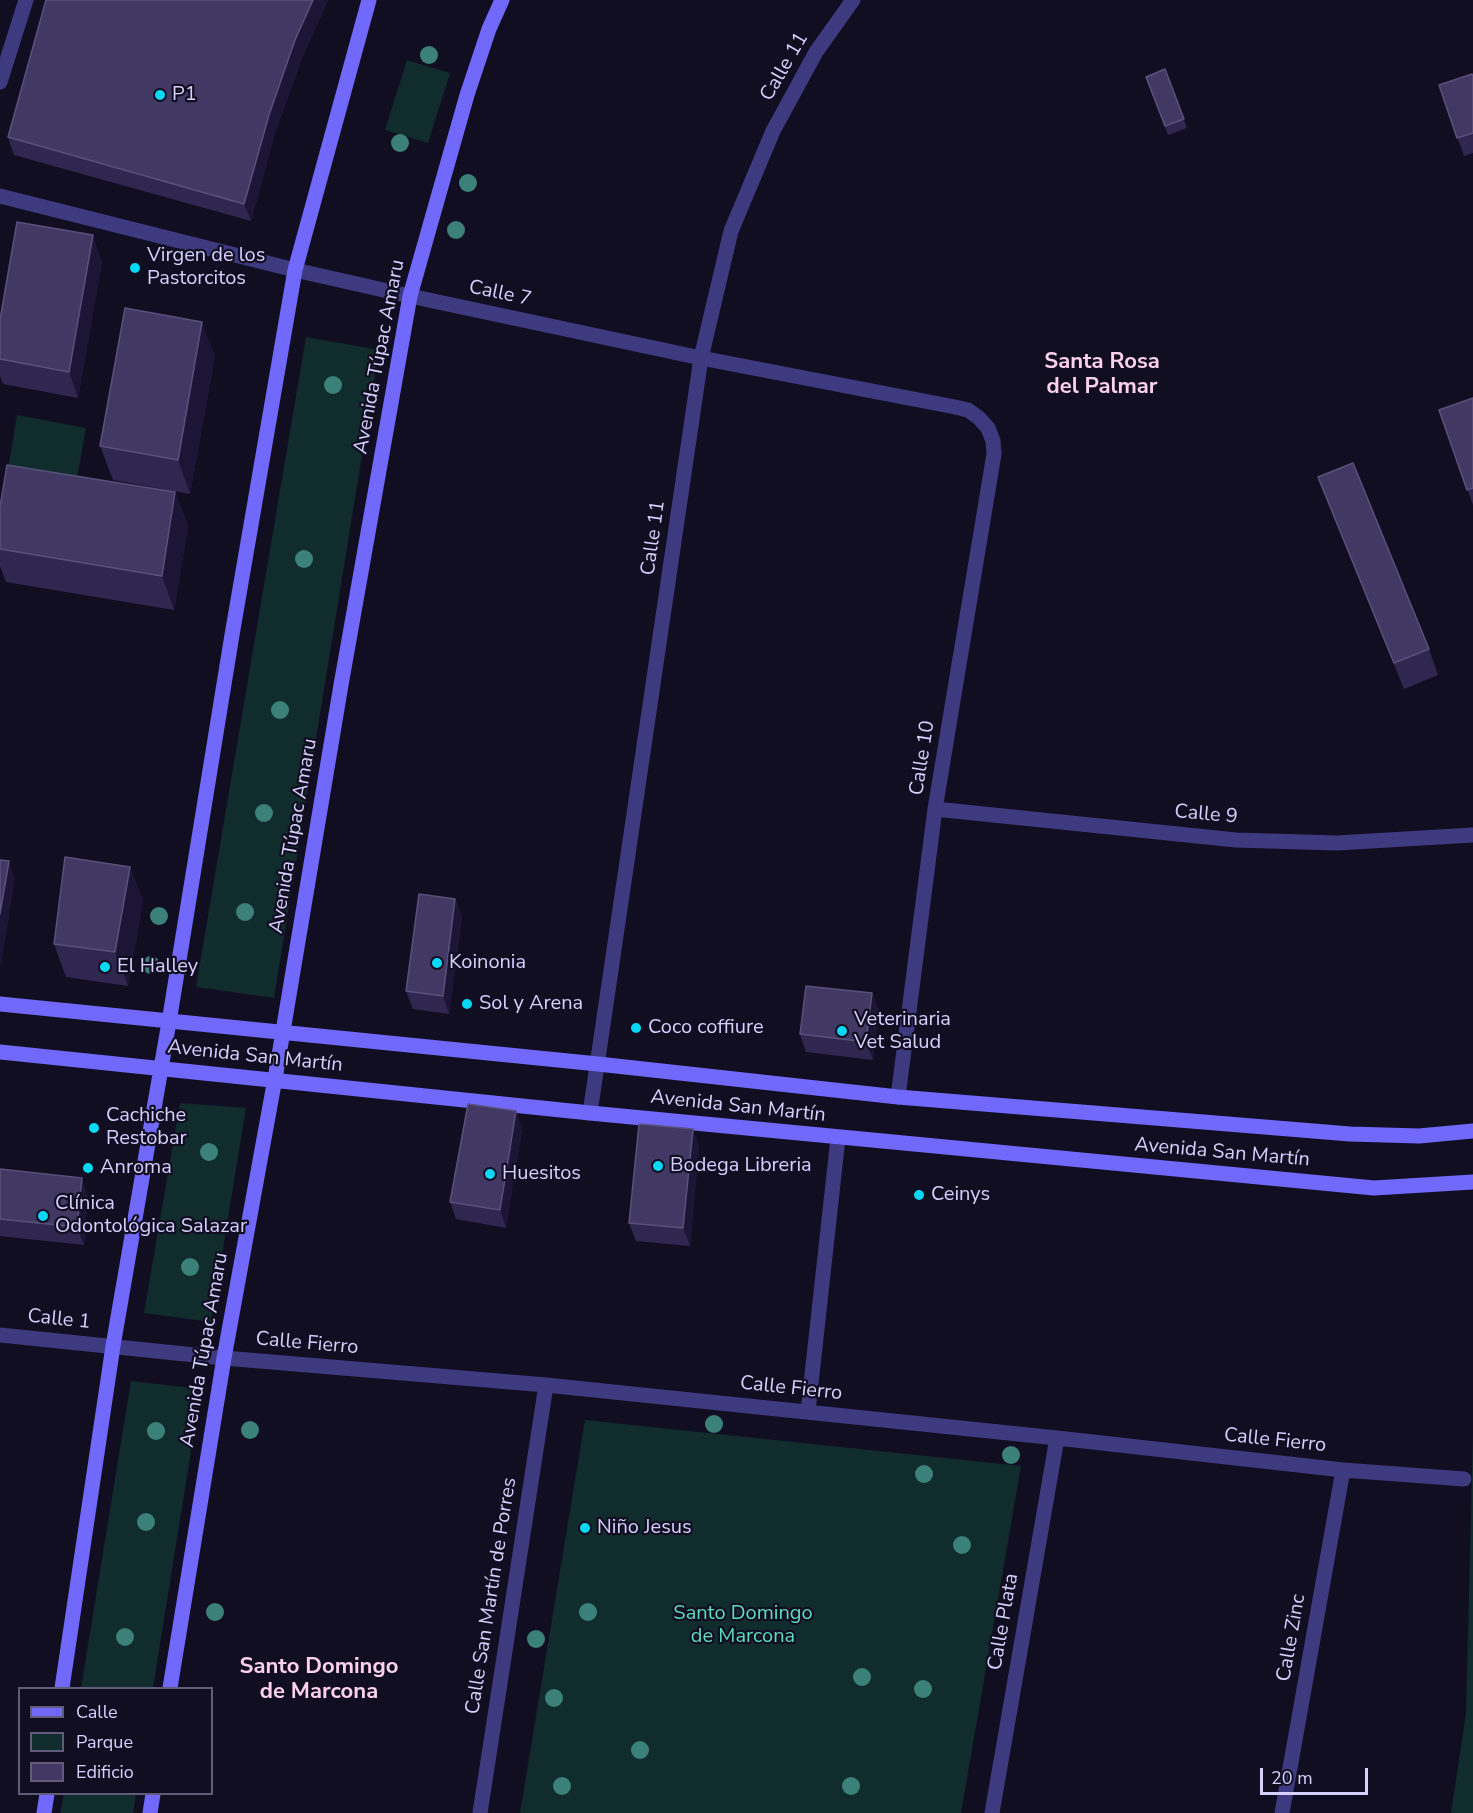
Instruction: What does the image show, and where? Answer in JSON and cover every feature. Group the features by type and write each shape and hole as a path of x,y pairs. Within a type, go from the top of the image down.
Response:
{"main road":[{"path":"63,1687 113,1346 295,270 369,0"},
{"name":"Avenida Túpac Amaru","path":"170,1687 224,1358 275,1081 341,685 410,296 467,95 489,29 502,0"},
{"name":"Avenida San Martín","path":"0,1004 598,1064 898,1097 1350,1134 1419,1136 1473,1131"},
{"name":"Avenida San Martín","path":"0,1052 838,1138 1374,1188 1473,1182"},
{"path":"44,1813 47,1795"},
{"path":"150,1813 153,1795"}],"street":[{"path":"0,82 26,0"},
{"name":"Calle 11","path":"590,1113 701,358 731,231 769,141 816,52 853,0"},
{"name":"Calle 7","path":"0,196 295,270 410,296 701,358 968,410 988,428"},
{"name":"Calle 10","path":"898,1097 935,809 994,454 993,441 988,428"},
{"name":"Calle 9","path":"935,809 1236,840 1337,843 1473,835"},
{"path":"808,1412 838,1138"},
{"name":"Calle 1","path":"0,1335 113,1346"},
{"name":"Calle Fierro","path":"113,1346 224,1358 546,1385 1343,1470 1464,1479"},
{"name":"Calle San Martín de Porres","path":"480,1813 546,1385"},
{"name":"Calle Plata","path":"992,1813 1057,1438"},
{"name":"Calle Zinc","path":"1282,1813 1343,1470"}],"green space":[{"path":"407,60 450,73 428,143 385,130"},
{"path":"306,337 379,350 274,998 196,987"},
{"path":"17,415 86,428 74,494 6,482"},
{"path":"180,1103 246,1108 211,1322 144,1313"},
{"path":"131,1381 201,1389 153,1687 81,1687"},
{"name":"Santo Domingo de Marcona","path":"585,1420 1021,1466 961,1813 520,1813"},
{"path":"1473,1433 1473,1813 1451,1813 1466,1713"},
{"path":"64,1795 136,1795 133,1813 60,1813"}],"building":[{"name":"P1","path":"46,0 313,0 295,40 269,115 244,204 8,137"},
{"path":"1165,69 1184,119 1165,126 1146,77"},
{"path":"1472,74 1473,133 1457,138 1439,85"},
{"path":"17,222 93,235 69,372 0,359 0,320"},
{"path":"125,308 202,322 178,460 100,446"},
{"path":"1473,398 1473,488 1467,490 1439,410"},
{"path":"1353,463 1429,649 1394,663 1318,477"},
{"path":"7,465 175,492 162,576 0,549 0,507"},
{"path":"65,857 130,867 115,952 54,944"},
{"path":"0,860 9,861 0,914"},
{"name":"Koinonia","path":"419,894 455,899 443,996 406,991"},
{"path":"806,986 872,993 866,1042 800,1034"},
{"name":"Huesitos","path":"468,1104 516,1111 500,1210 450,1202"},
{"path":"639,1124 693,1129 683,1228 629,1223"},
{"name":"Clínica Odontológica Salazar","path":"0,1169 82,1178 77,1227 0,1219"}],"place":[{"name":"P1","path":"160,95"},
{"name":"Virgen de los Pastorcitos","path":"135,268"},
{"name":"Koinonia","path":"437,963"},
{"name":"El Halley","path":"105,967"},
{"name":"Sol y Arena","path":"467,1004"},
{"name":"Coco coffiure","path":"636,1028"},
{"name":"Veterinaria Vet Salud","path":"842,1031"},
{"name":"Cachiche Restobar","path":"94,1128"},
{"name":"Bodega Libreria","path":"658,1166"},
{"name":"Anroma","path":"88,1168"},
{"name":"Huesitos","path":"490,1174"},
{"name":"Ceinys","path":"919,1195"},
{"name":"Clínica Odontológica Salazar","path":"43,1216"},
{"name":"Niño Jesus","path":"585,1528"}],"district":[{"name":"Santa Rosa del Palmar","path":"1102,376"},
{"name":"Santo Domingo de Marcona","path":"319,1680"}]}
